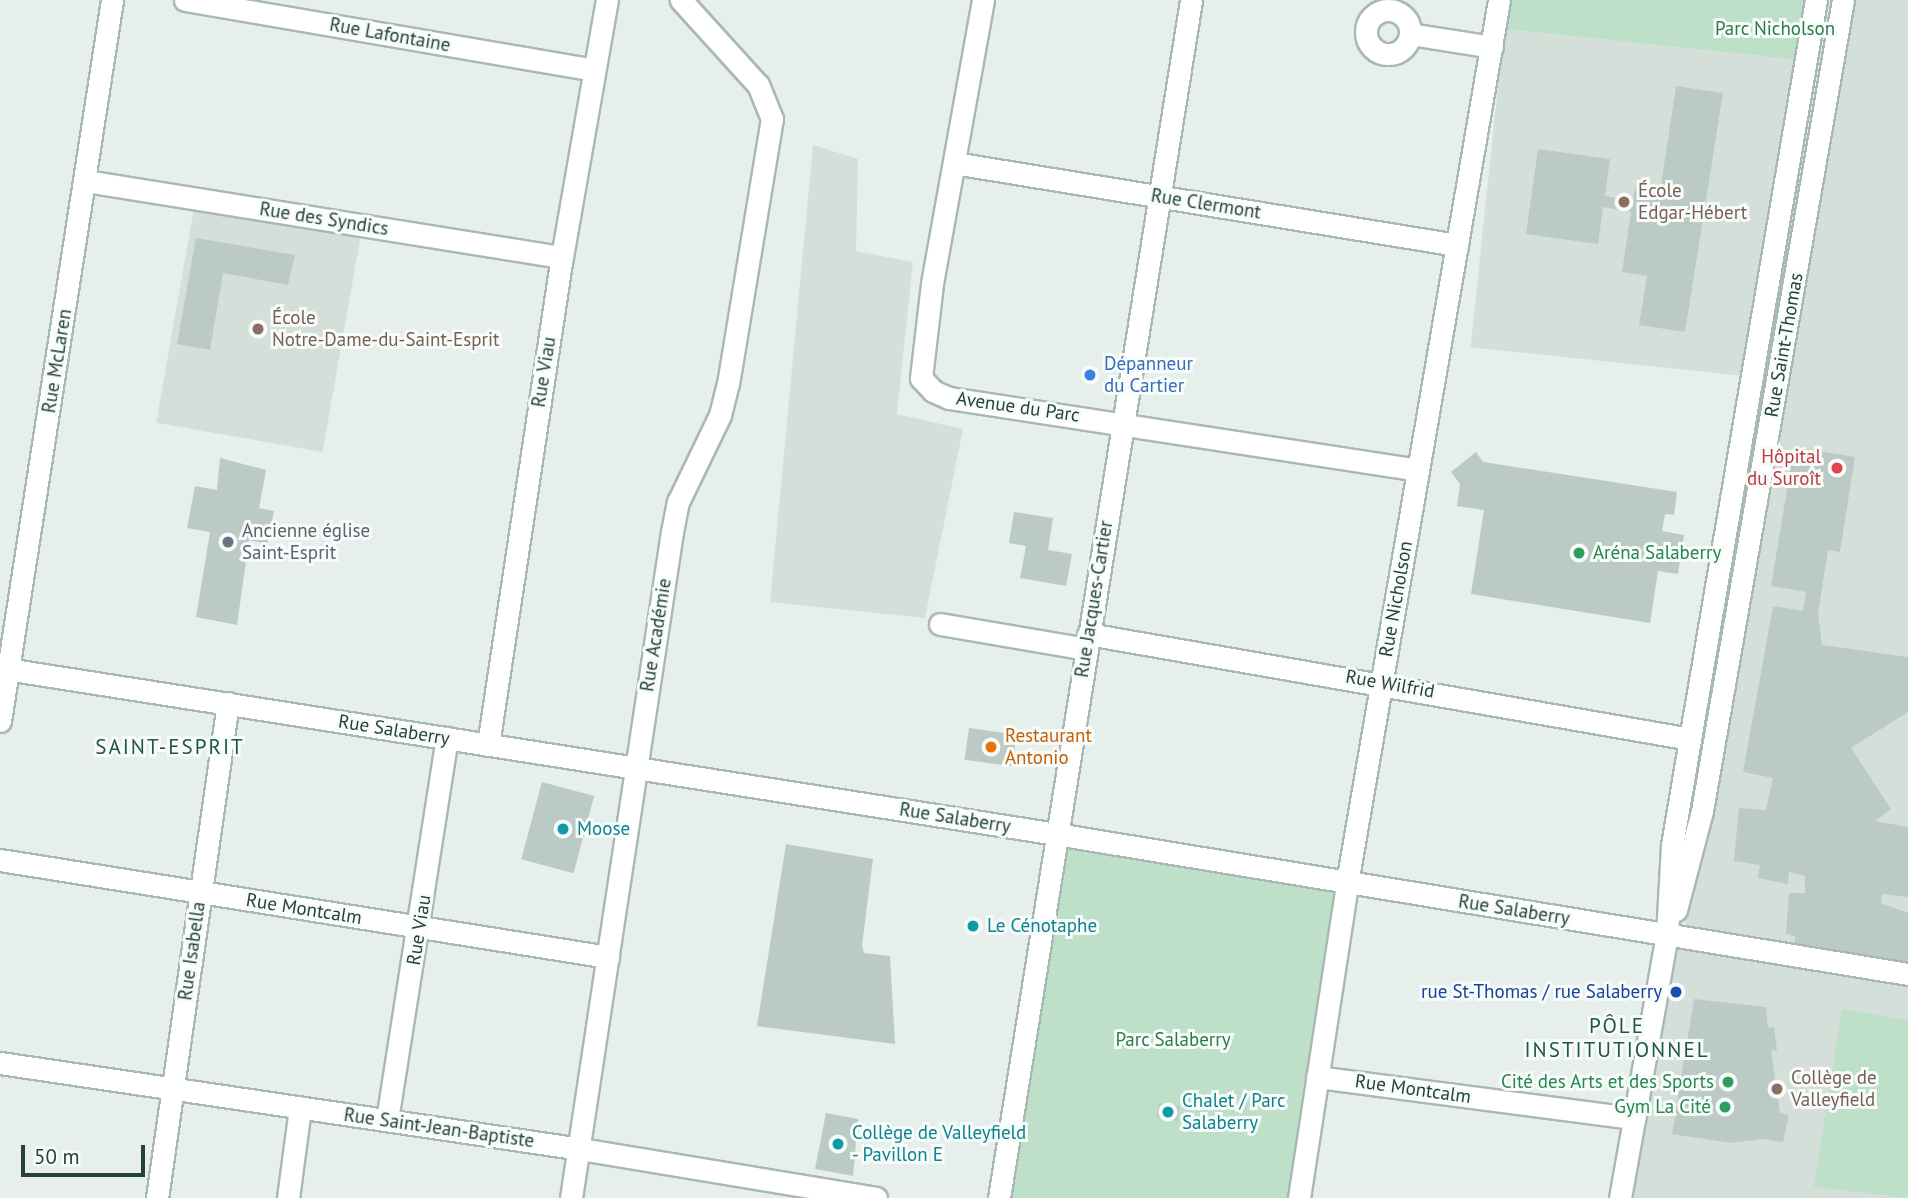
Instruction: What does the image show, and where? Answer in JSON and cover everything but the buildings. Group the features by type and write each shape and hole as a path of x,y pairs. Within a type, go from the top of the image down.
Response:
{"street":[{"name":"Rue McLaren","path":"0,721 4,669 86,181 112,0"},
{"name":"Rue Lafontaine","path":"185,0 594,70"},
{"name":"Rue Viau","path":"488,745 562,257 607,0"},
{"name":"Rue Académie","path":"571,1198 581,1149 635,768 678,502 720,415 728,384 772,119 758,85 681,0"},
{"name":"Avenue du Parc","path":"982,0 919,366 921,378 933,391 949,398 1122,422 1418,470"},
{"name":"Rue Jacques-Cartier","path":"999,1198 1191,0"},
{"name":"Rue Nicholson","path":"1299,1198 1347,883 1499,0"},
{"name":"Rue Saint-Thomas","path":"1667,935 1672,845 1816,0"},
{"name":"Rue Saint-Thomas","path":"1620,1198 1667,935 1702,811 1843,0"},
{"path":"1410,34 1492,47"},
{"path":"1806,59 1832,64"},
{"name":"Rue Clermont","path":"954,163 1457,245"},
{"name":"Rue des Syndics","path":"86,181 562,257"},
{"name":"Rue Wilfrid","path":"940,624 1087,641 1382,682 1690,739"},
{"name":"Rue Salaberry","path":"4,669 1056,834 1908,974"},
{"name":"Rue Isabella","path":"158,1198 228,704"},
{"name":"Rue Viau","path":"387,1120 420,927 447,738"},
{"name":"Rue Montcalm","path":"0,860 608,957"},
{"name":"Rue Saint-Jean-Baptiste","path":"0,1063 581,1149 876,1198"},
{"name":"Rue Montcalm","path":"1317,1077 1634,1118"},
{"path":"288,1198 300,1108"}],"shaded area":[{"name":"Hôpital du Suroît","path":"1850,0 1908,0 1908,974 1683,936"},
{"name":"École Edgar-Hébert","path":"1504,29 1799,60 1766,378 1471,347"},
{"path":"813,145 858,159 856,251 913,262 897,414 963,429 925,618 770,602"},
{"name":"École Notre-Dame-du-Saint-Esprit","path":"194,208 360,237 323,452 156,423"},
{"name":"Collège de Valleyfield","path":"1672,941 1908,980 1908,1198 1626,1198"}],"green space":[{"name":"Parc Nicholson","path":"1509,0 1809,0 1799,60 1504,29"},
{"name":"Parc Salaberry","path":"1056,834 1347,885 1291,1198 992,1196"},
{"path":"1842,1009 1908,1020 1908,1198 1814,1187"}],"place":[{"name":"École Edgar-Hébert","path":"1624,202"},
{"name":"École Notre-Dame-du-Saint-Esprit","path":"258,329"},
{"name":"Dépanneur du Cartier","path":"1090,375"},
{"name":"Hôpital du Suroît","path":"1837,468"},
{"name":"Ancienne église Saint-Esprit","path":"228,542"},
{"name":"Aréna Salaberry","path":"1579,553"},
{"name":"Restaurant Antonio","path":"991,747"},
{"name":"Moose","path":"563,829"},
{"name":"Le Cénotaphe","path":"973,926"},
{"name":"rue St-Thomas / rue Salaberry","path":"1676,992"},
{"name":"Cité des Arts et des Sports","path":"1728,1082"},
{"name":"Collège de Valleyfield","path":"1777,1089"},
{"name":"Gym La Cité","path":"1725,1107"},
{"name":"Chalet / Parc Salaberry","path":"1168,1112"},
{"name":"Collège de Valleyfield - Pavillon E","path":"838,1144"}],"district":[{"name":"SAINT-ESPRIT","path":"170,747"},
{"name":"PÔLE INSTITUTIONNEL","path":"1617,1038"}]}
